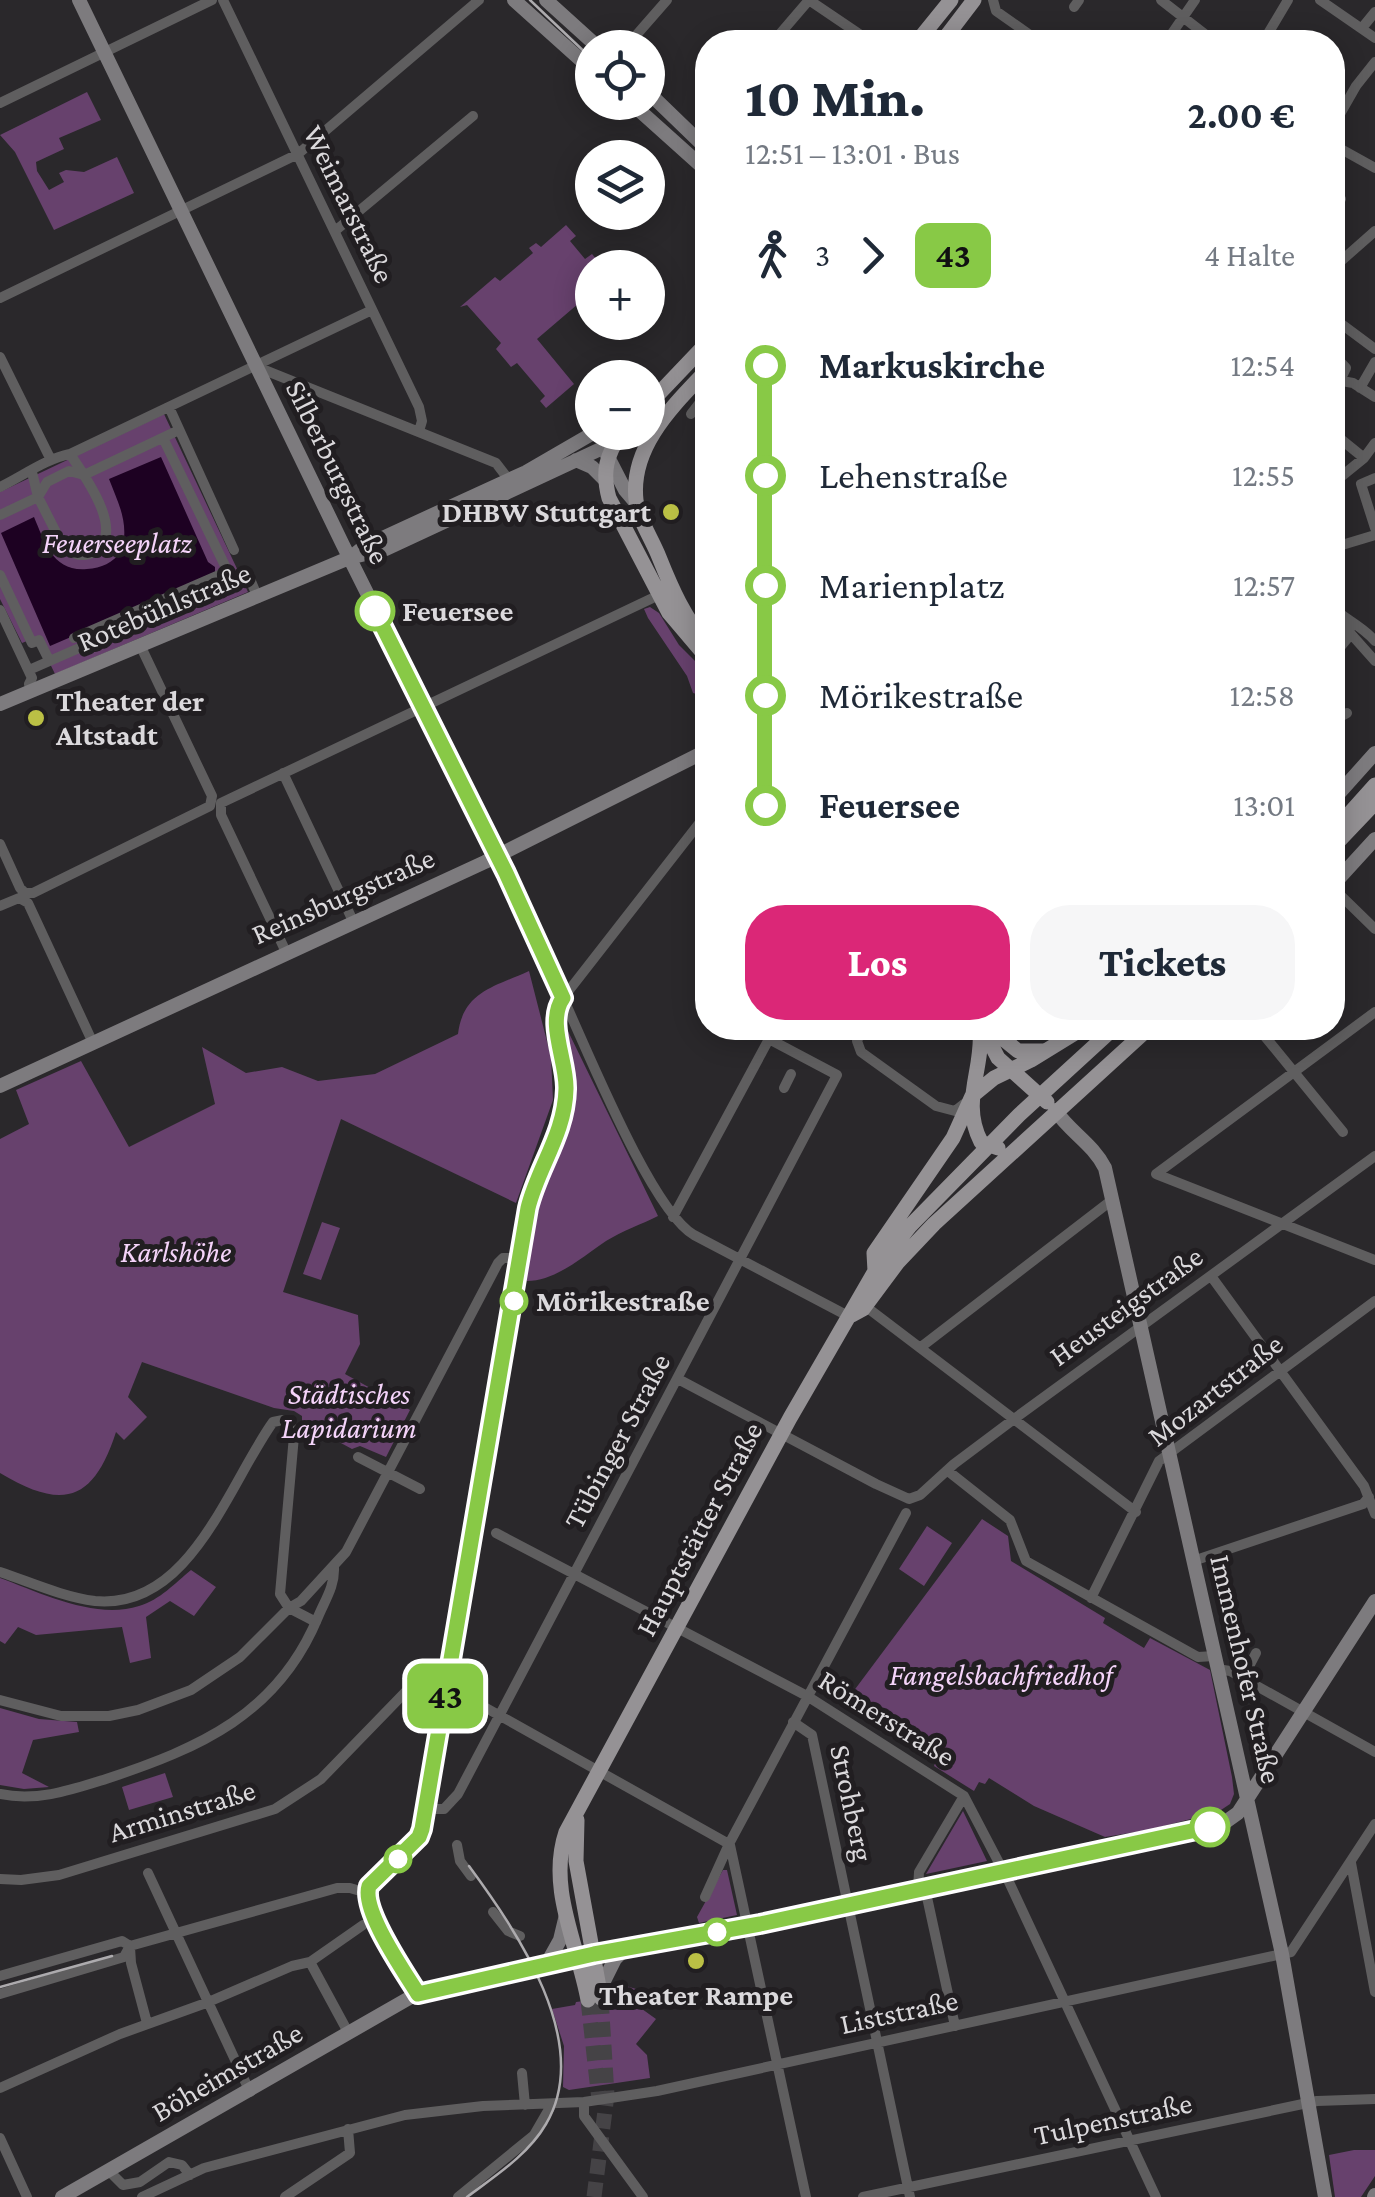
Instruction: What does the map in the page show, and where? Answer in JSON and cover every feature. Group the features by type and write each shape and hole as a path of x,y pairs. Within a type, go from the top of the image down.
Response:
{"main road":[{"path":"927,30 951,0"},
{"path":"951,30 974,0"},
{"path":"665,386 695,355"},
{"path":"665,413 695,383"},
{"path":"611,450 605,480 610,498 659,595 695,644"},
{"path":"644,450 636,503 672,589 695,624"},
{"path":"1345,818 1375,785"},
{"path":"1345,834 1375,803"},
{"path":"977,1138 971,1115 972,1096 987,1040"},
{"path":"992,1040 998,1058 1053,1108"},
{"path":"1002,1040 1018,1050 1042,1051"},
{"path":"972,1096 983,1085 1014,1071 1062,1040"},
{"name":"Hauptstätter Straße","path":"586,1955 567,1914 559,1868 558,1856 566,1832 781,1434 875,1271 910,1226 1019,1115 1101,1040"},
{"path":"848,1316 865,1306 916,1242 1013,1146 1134,1040"},
{"name":"Hauptstätter Straße","path":"875,1271 874,1253 959,1127 972,1096"},
{"path":"959,1127 977,1138 1013,1146"},
{"name":"Hauptstätter Straße","path":"577,1816 575,1856 586,1955"},
{"path":"559,1868 578,1875"},
{"path":"586,1955 596,1995"}],"street":[{"name":"Silberburgstraße","path":"80,0 349,558 498,856 656,1191 688,1232 848,1316"},
{"path":"0,103 212,0"},
{"name":"Weimarstraße","path":"224,0 422,414 420,431"},
{"path":"0,298 298,154 479,0"},
{"path":"514,0 575,55"},
{"path":"546,0 579,30"},
{"path":"641,30 667,0"},
{"path":"784,30 809,0 853,30"},
{"path":"993,0 996,11 1023,30"},
{"path":"1161,0 1199,30"},
{"path":"1174,30 1194,0"},
{"path":"1270,30 1288,0"},
{"path":"1320,0 1375,38"},
{"path":"1362,28 1374,11"},
{"path":"1345,105 1375,62"},
{"path":"665,109 694,138"},
{"path":"335,231 473,116"},
{"path":"650,120 695,160"},
{"path":"1345,151 1375,168"},
{"path":"1345,258 1375,231"},
{"path":"0,487 32,472 50,458 70,454 372,310"},
{"path":"1345,327 1375,349"},
{"path":"0,358 50,458"},
{"path":"1345,388 1375,362"},
{"path":"1345,364 1353,382 1375,397"},
{"path":"256,366 496,463 509,480"},
{"path":"676,403 690,414"},
{"path":"169,407 234,550"},
{"path":"690,414 695,408"},
{"path":"690,414 695,413"},
{"path":"0,515 38,498 47,482 69,471 84,475 180,430"},
{"path":"164,438 231,576"},
{"path":"1345,443 1364,458"},
{"path":"1345,473 1375,443"},
{"name":"Rotebühlstraße","path":"0,704 395,538 578,450"},
{"name":"Rotebühlstraße","path":"395,538 509,480 589,450"},
{"path":"613,450 625,490 636,503"},
{"path":"575,453 605,480"},
{"path":"32,472 38,498 64,548 82,555 96,551 104,542 108,525 70,454"},
{"path":"1345,543 1375,532 1368,482 1352,465"},
{"path":"0,574 32,643 39,640 49,660"},
{"path":"29,670 231,576"},
{"path":"74,638 231,576 250,579 258,598"},
{"path":"0,906 659,595"},
{"path":"0,610 29,670 32,692"},
{"path":"1345,618 1359,624 1375,641"},
{"path":"1345,623 1375,661"},
{"path":"1345,641 1351,634"},
{"path":"141,647 286,952"},
{"name":"Reinsburgstraße","path":"0,1086 498,856 695,757"},
{"path":"1345,788 1372,760"},
{"path":"283,774 353,921"},
{"path":"418,1994 371,1912 367,1893 369,1886 419,1837 426,1809 526,1224 536,1184 557,1139 564,1111 566,1069 556,1014 563,998 695,829"},
{"path":"1345,872 1375,839"},
{"path":"0,844 93,1042"},
{"path":"1345,899 1375,929"},
{"path":"1345,1034 1375,1012"},
{"path":"673,1217 767,1040"},
{"name":"Tübinger Straße","path":"426,1809 444,1809 453,1802 838,1075 770,1040"},
{"path":"858,1040 858,1048 959,1127"},
{"path":"1268,1040 1344,1132"},
{"path":"1338,1040 1156,1174 1375,1260"},
{"path":"784,1088 791,1074"},
{"path":"936,1106 955,1111 972,1096"},
{"path":"1053,1108 1065,1125"},
{"path":"1041,1123 1065,1125"},
{"name":"Immenhofer Straße","path":"1065,1125 1099,1156 1112,1200 1282,1954 1325,2197"},
{"name":"Heusteigstraße","path":"781,1434 910,1499 920,1495 1014,1419 1375,1156"},
{"path":"921,1347 1112,1200"},
{"path":"0,1700 61,1716 108,1716 138,1710 191,1690 240,1658 334,1567 389,1473 498,1263 503,1258 520,1258"},
{"path":"1212,1276 1372,1497 1375,1514"},
{"name":"Mozartstraße","path":"1090,1598 1152,1474 1169,1452 1375,1302"},
{"path":"865,1306 1136,1512"},
{"path":"678,1380 781,1434"},
{"path":"0,1572 96,1601 130,1598 163,1584 176,1574 196,1547 273,1422 283,1420 292,1425 294,1436 280,1594 289,1608 316,1622"},
{"path":"358,1456 420,1489"},
{"path":"948,1471 1010,1520 1026,1560 1375,1752"},
{"path":"1193,1561 1363,1504 1372,1497"},
{"path":"706,1897 729,1844 906,1513"},
{"name":"Römerstraße","path":"496,1532 807,1696 964,1796 1004,1872 1156,2197"},
{"path":"0,1794 28,1797 65,1792 174,1756 229,1726 273,1688 305,1648 335,1581 334,1567"},
{"path":"1247,1800 1375,1602"},
{"path":"1243,1678 1256,1653"},
{"name":"Arminstraße","path":"0,1878 21,1880 59,1874 275,1809 320,1779 419,1678 446,1692"},
{"path":"470,1700 729,1844 806,2197"},
{"name":"Strohberg","path":"793,1722 812,1735 909,2192"},
{"path":"955,2026 919,1872 964,1796"},
{"name":"Böheimstraße","path":"62,2197 418,1994 586,1955 748,1926 1224,1823 1247,1800"},
{"path":"1282,1954 1297,1946 1375,1824"},
{"path":"457,1845 460,1860 471,1876"},
{"path":"1351,1863 1375,1992"},
{"path":"148,1873 250,2092"},
{"path":"0,1976 122,1941 130,1946 337,1888 367,1893"},
{"path":"493,1912 508,1931 520,1936"},
{"path":"546,1965 560,1940 567,1914"},
{"path":"0,2088 147,2023 310,1962 362,1925"},
{"path":"0,1994 124,1958 130,1946"},
{"path":"130,1946 147,2023"},
{"path":"596,1995 614,1959 624,1950"},
{"name":"Liststraße","path":"142,2197 190,2175 348,2129 448,2108 584,2102 657,2091 1282,1954"},
{"path":"310,1962 349,2034"},
{"path":"522,2074 525,2104"},
{"name":"Tulpenstraße","path":"863,2197 909,2192 1308,2103 1375,2100"},
{"path":"584,2102 584,2116 643,2197"},
{"path":"458,2197 534,2135 552,2104"},
{"path":"285,2197 350,2153 348,2129"},
{"path":"0,2138 27,2197"},
{"name":"Liststraße","path":"108,2170 117,2182 128,2185 140,2182 169,2162 182,2166 190,2175"}],"green space":[{"path":"87,92 101,120 59,138 64,149 36,162 37,171 49,190 64,182 59,173 84,172 117,157 134,193 54,230 15,152 0,135"},
{"path":"566,225 576,236 570,241 578,250 575,307 537,339 574,384 546,408 540,401 545,396 517,363 511,367 496,349 501,343 467,305 460,307 495,277 500,281 533,253 529,248 536,243 541,247"},
{"name":"Feuerseeplatz","path":"164,414 248,592 55,674 37,637 22,643 0,599 0,492"},
{"path":"650,607 659,613 679,645 695,661 695,694 687,676 644,609"},
{"name":"Karlshöhe","path":"529,971 551,1057 553,1100 516,1203 341,1119 283,1292 358,1315 360,1344 345,1374 410,1410 386,1457 360,1446 352,1449 302,1422 302,1416 294,1411 274,1408 142,1362 128,1397 147,1417 124,1440 116,1432 97,1474 86,1486 58,1495 22,1485 0,1473 0,1139 29,1124 16,1090 81,1061 129,1147 215,1104 202,1047 246,1073 282,1067 318,1081 375,1074 458,1034 473,1000"},
{"path":"565,1025 658,1216 612,1237 549,1277 527,1281 538,1205 565,1138 572,1106 573,1070"},
{"path":"322,1222 340,1228 321,1280 303,1274"},
{"name":"Fangelsbachfriedhof","path":"982,1519 1008,1536 1011,1561 1105,1618 1103,1623 1144,1648 1150,1638 1210,1670 1232,1777 1234,1794 1230,1804 1218,1812 1105,1837 1034,1806 989,1778 985,1784 979,1782 974,1791 934,1766 937,1758 847,1700"},
{"path":"927,1526 952,1543 924,1586 899,1569"},
{"path":"191,1570 216,1587 194,1616 170,1601 146,1617 151,1658 130,1663 122,1627 36,1635 18,1627 5,1644 0,1641 0,1578 68,1603 104,1610 154,1600"},
{"path":"0,1708 39,1719 77,1722 79,1732 33,1740 22,1773 49,1787 24,1789 0,1785"},
{"path":"165,1773 173,1797 129,1810 122,1787"},
{"path":"963,1811 987,1861 926,1874"},
{"path":"723,1870 727,1870 737,1915 699,1923 697,1917"},
{"path":"619,1984 643,1991 635,2004 656,2019 636,2044 647,2055 650,2078 569,2090 563,2087 564,2046 552,2009 617,1997"},
{"path":"1375,2150 1375,2176 1361,2197 1335,2197 1329,2155"}],"shaded area":[{"path":"161,457 208,562 215,567 215,575 50,646 1,533 34,517 58,561 75,569 106,564 122,551 124,531 109,479"}],"tunnel":[{"path":"594,2197 607,2095 601,1998"},
{"path":"588,2000 599,2100"}],"tram line":[{"path":"530,0 575,43"},
{"path":"467,2197 510,2164 539,2135 558,2092 561,2059 555,2024 527,1954 469,1866"},
{"path":"0,1987 112,1956"}],"bus line":[{"name":"43","path":"375,611 506,873 563,998 556,1014 566,1069 561,1126 528,1208 422,1829 419,1837 369,1886 367,1893 371,1912 418,1994 1210,1827"}],"place":[{"name":"DHBW Stuttgart","path":"671,512"},
{"name":"Feuersee","path":"375,611"},
{"name":"Theater der Altstadt","path":"36,718"},
{"name":"Mörikestraße","path":"514,1301"},
{"name":"Theater Rampe","path":"696,1961"}],"park label":[{"name":"Städtisches Lapidarium","path":"349,1411"}]}
